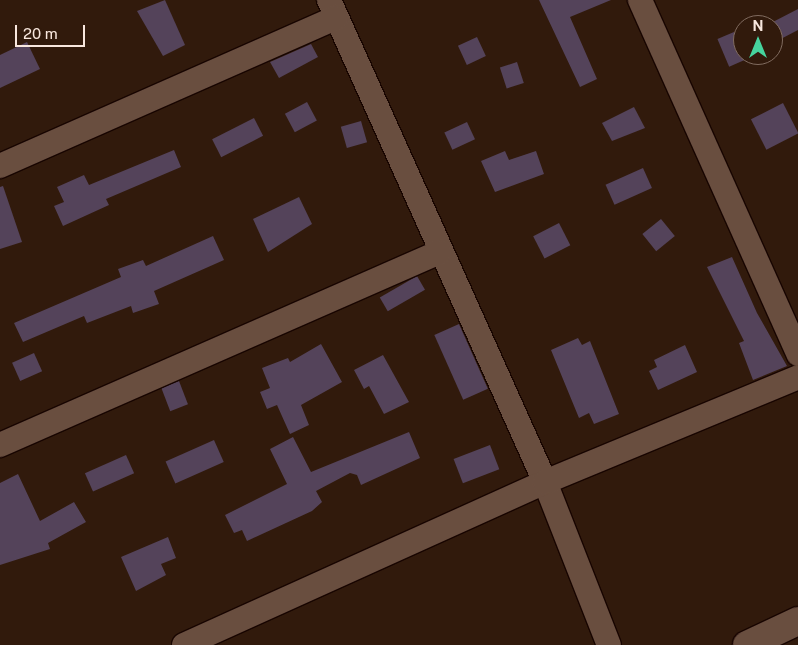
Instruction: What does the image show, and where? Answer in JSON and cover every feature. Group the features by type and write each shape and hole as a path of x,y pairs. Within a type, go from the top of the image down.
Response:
{"main road":[{"path":"747,645 798,621"}],"street":[{"path":"640,0 798,354"},
{"path":"0,166 332,9 439,252 545,482 609,645"},
{"path":"0,445 439,252"},
{"path":"184,645 545,482 798,377"}],"building":[{"path":"165,0 185,45 163,56 137,11"},
{"path":"539,0 611,0 570,17 597,79 580,87"},
{"path":"798,9 798,30 783,38 783,17"},
{"path":"733,32 733,65 729,67 717,39"},
{"path":"477,37 486,56 467,65 458,46"},
{"path":"27,42 40,69 0,88 0,55"},
{"path":"311,44 318,57 279,78 270,62"},
{"path":"517,62 524,83 507,88 500,68"},
{"path":"307,102 317,121 295,132 285,114"},
{"path":"783,103 798,134 766,150 751,119"},
{"path":"634,107 645,128 612,141 602,123"},
{"path":"254,118 263,136 221,157 212,139"},
{"path":"361,121 367,142 347,148 341,127"},
{"path":"467,122 475,139 452,150 444,133"},
{"path":"174,150 181,167 106,199 109,205 63,226 54,206 64,202 57,187 84,175 89,185"},
{"path":"505,151 509,160 536,151 544,174 495,192 481,161"},
{"path":"643,168 652,188 614,205 606,185"},
{"path":"3,186 22,242 0,249 0,187"},
{"path":"299,197 312,224 268,252 253,219"},
{"path":"661,219 675,236 656,251 642,234"},
{"path":"559,223 570,245 545,258 533,236"},
{"path":"213,236 224,260 154,291 159,304 133,313 131,306 87,323 84,316 23,342 14,323 121,277 118,269 143,260 146,266"},
{"path":"732,257 757,313 787,366 753,380 739,343 744,341 707,267"},
{"path":"417,276 425,290 388,311 380,298"},
{"path":"459,324 488,389 463,400 434,335"},
{"path":"578,338 582,345 590,341 619,414 594,424 589,413 579,418 551,350"},
{"path":"321,344 342,382 301,405 309,425 290,434 277,405 267,409 260,392 270,388 262,368 288,358 290,362"},
{"path":"685,345 697,372 658,390 649,371 657,367 654,360"},
{"path":"34,353 42,371 20,381 12,363"},
{"path":"383,355 409,402 384,414 369,386 364,389 354,370"},
{"path":"179,381 188,404 170,411 161,388"},
{"path":"409,432 420,458 361,485 357,475 350,473 316,491 322,502 312,511 247,541 242,530 234,533 225,515 287,484 270,449 293,437 311,472"},
{"path":"214,440 224,462 175,483 166,462"},
{"path":"490,445 499,469 463,483 454,459"},
{"path":"126,455 134,473 93,492 85,473"},
{"path":"18,474 40,521 74,502 86,522 48,543 50,549 0,565 0,483"},
{"path":"168,537 176,558 161,564 166,575 136,591 121,557"}]}
